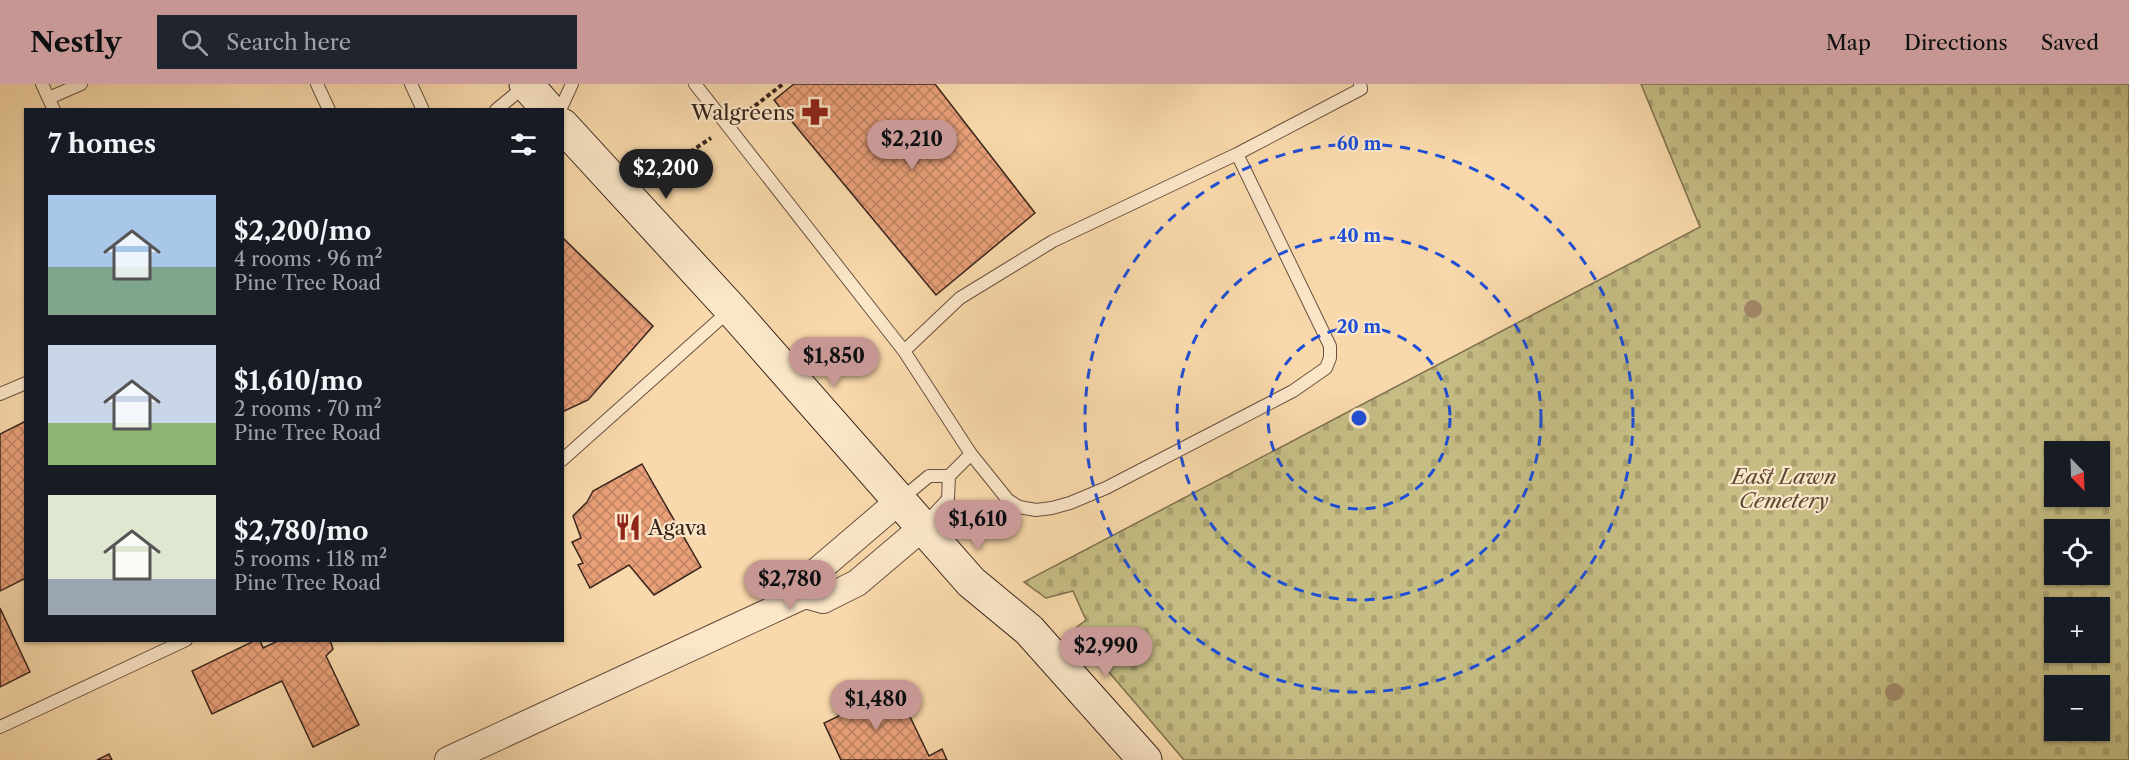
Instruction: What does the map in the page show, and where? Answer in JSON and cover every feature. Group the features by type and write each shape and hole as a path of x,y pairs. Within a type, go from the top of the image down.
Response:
{"street":[{"path":"527,84 547,108"},
{"path":"564,127 731,309 971,582 1029,630 1145,760"},
{"path":"805,595 810,577 900,500"},
{"path":"448,760 805,595 823,600 846,590 922,527"}],"lane":[{"path":"42,84 52,104 81,84"},
{"path":"316,84 328,108"},
{"path":"411,84 422,108"},
{"path":"498,108 527,84"},
{"path":"561,108 572,84"},
{"path":"695,84 904,351 971,454 1008,500 1019,507 1028,509 1052,508 1106,488 1293,390 1326,368 1330,358 1330,346 1237,154"},
{"path":"904,351 960,298 1053,241 1237,154 1361,89 1360,84"},
{"path":"564,458 731,309"},
{"path":"0,394 24,383"},
{"path":"922,527 948,499 949,476 971,454"},
{"path":"900,500 929,476 949,476"},
{"path":"0,727 182,642"}],"green space":[{"name":"East Lawn Cemetery","path":"1641,84 2129,84 2129,760 1184,760 1073,630 1086,620 1073,591 1046,598 1024,582 1700,227"}],"building":[{"path":"794,84 935,84 1035,213 936,295 774,100"},
{"path":"564,239 653,326 588,400 564,411"},
{"path":"24,422 24,579 0,591 0,434"},
{"name":"Agava","path":"642,464 701,567 654,595 629,565 590,588 578,565 583,563 572,542 581,538 573,516 587,502 593,491"},
{"path":"0,608 30,672 0,687"},
{"path":"252,642 261,642 263,648 276,642 331,642 333,649 326,656 359,725 313,747 282,681 212,714 192,671"},
{"path":"860,688 868,706 898,692 929,756 942,749 947,760 841,760 824,723 839,716 832,701"},
{"path":"109,754 112,760 97,760"}],"place":[{"name":"Walgreens","path":"815,112"},
{"name":"Agava","path":"628,527"}]}
